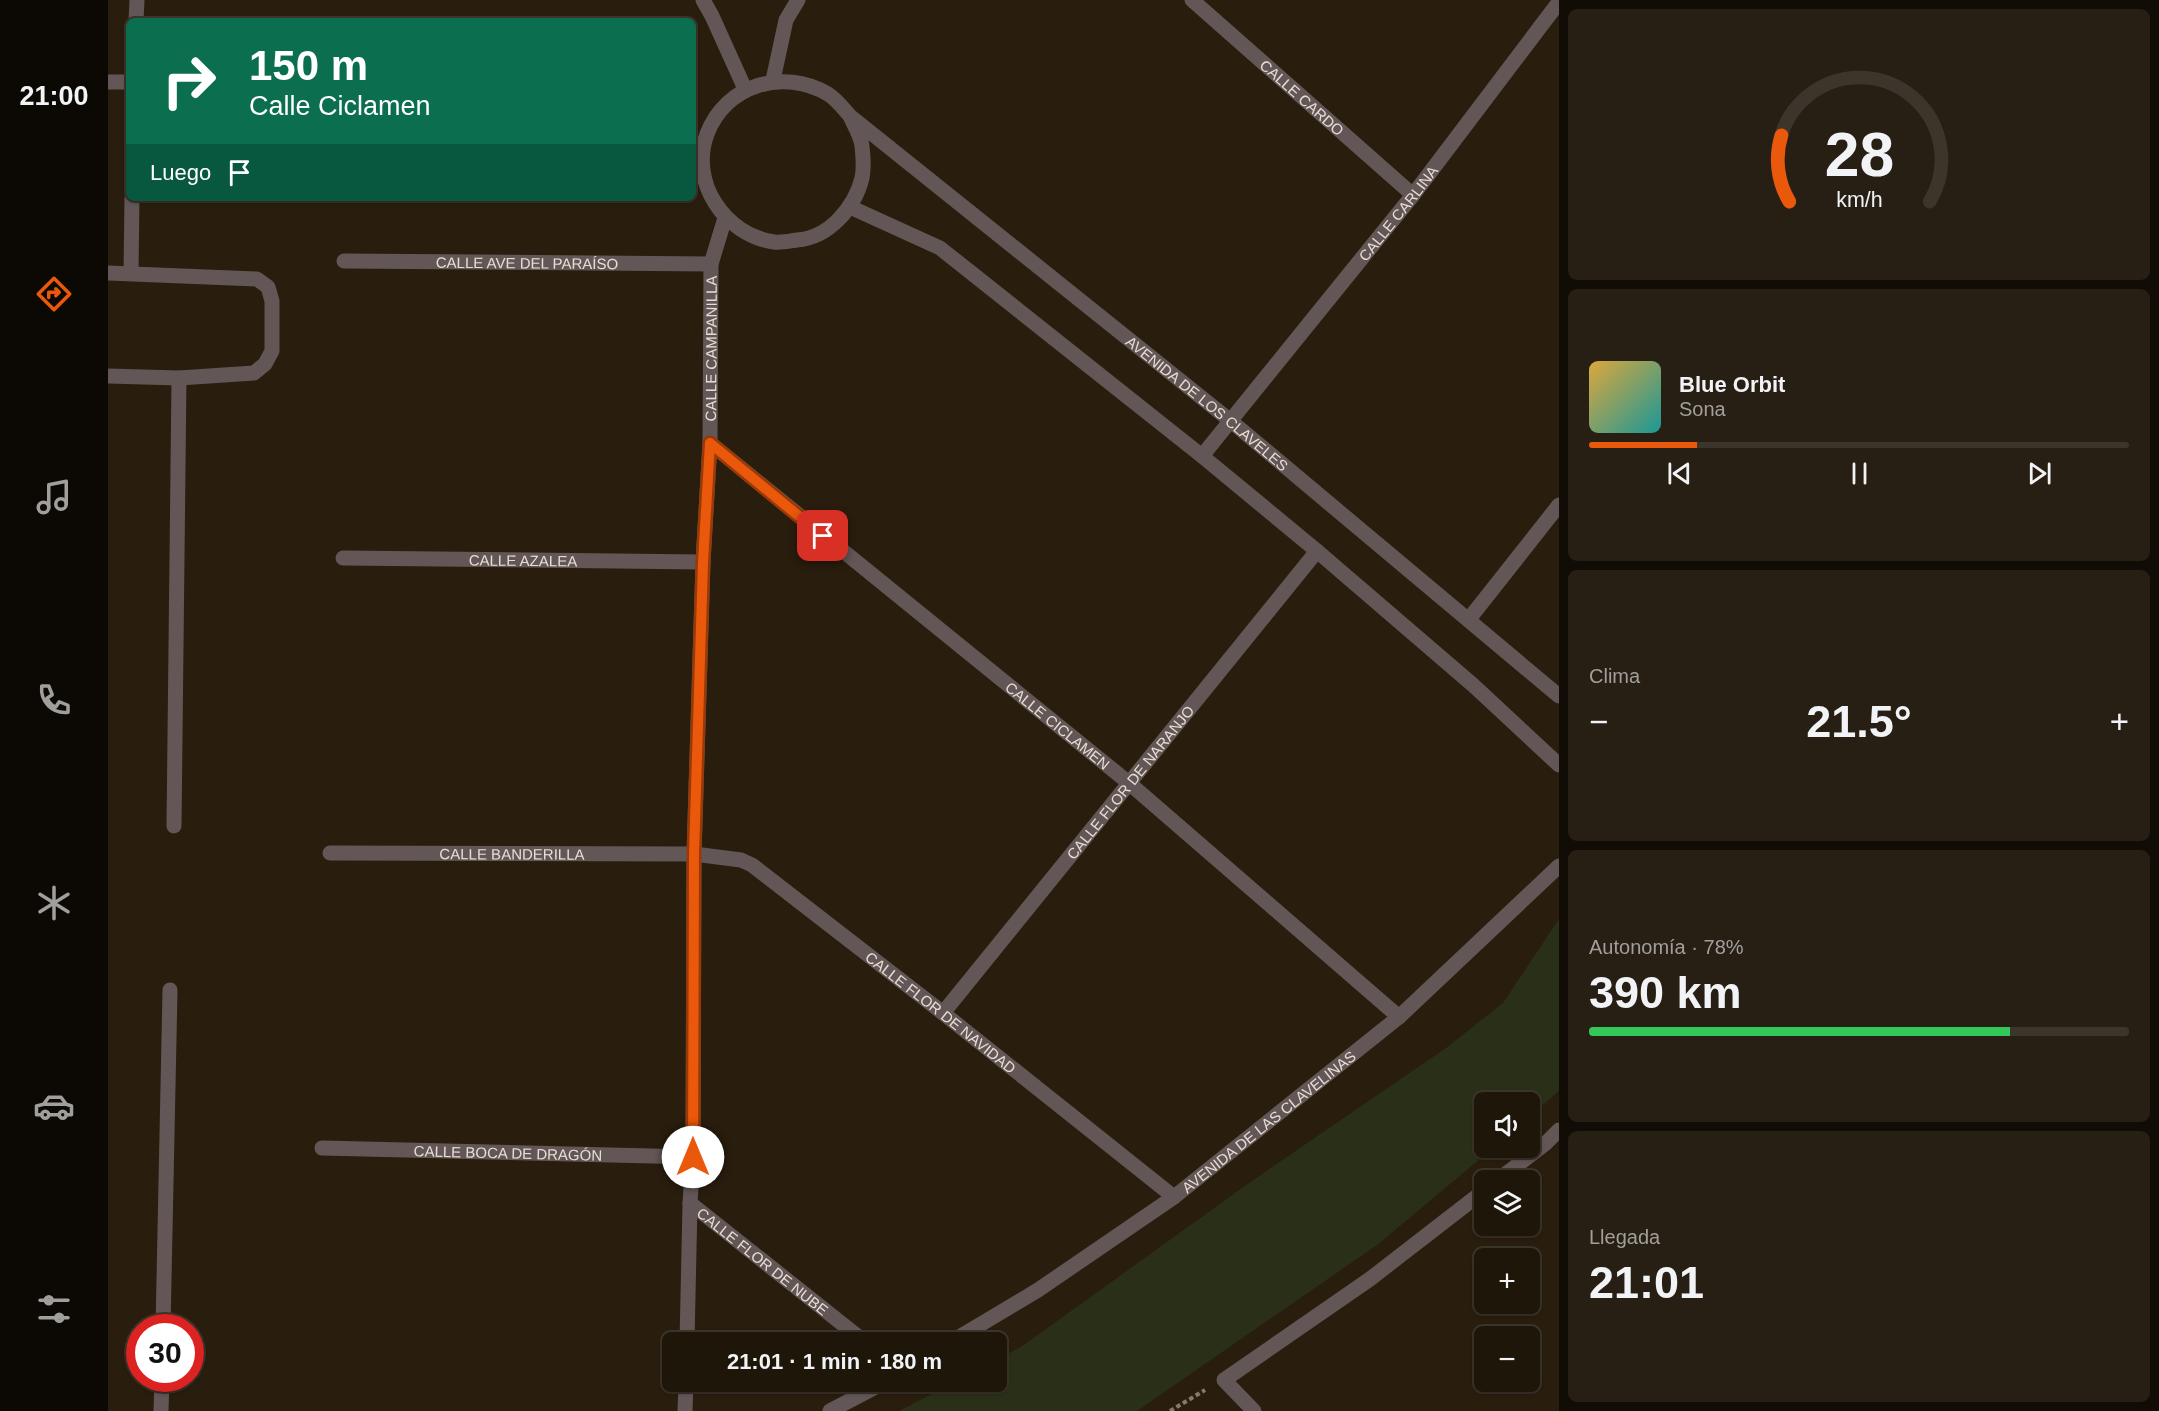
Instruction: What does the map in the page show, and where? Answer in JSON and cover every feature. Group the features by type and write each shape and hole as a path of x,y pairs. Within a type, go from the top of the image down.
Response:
{"street":[{"path":"136,0 136,18"},
{"path":"703,0 745,89"},
{"path":"773,80 786,20 798,0"},
{"name":"CALLE CARDO","path":"1192,0 1413,195"},
{"name":"CALLE CARLINA","path":"1202,456 1232,422 1413,195 1559,2"},
{"path":"773,80 803,82 830,94 850,116 862,144 862,177 850,207 830,227 804,240 776,242 748,234 725,218 708,193 702,163 707,134 722,108 745,89 773,80"},
{"path":"108,82 126,82"},
{"name":"AVENIDA DE LOS CLAVELES","path":"850,116 1232,422 1559,696"},
{"path":"131,273 132,201"},
{"path":"850,207 940,248 1202,456 1317,551 1473,686 1559,765"},
{"name":"CALLE CAMPANILLA","path":"687,1332 693,1157 694,854 703,562 710,443 711,264 725,218"},
{"name":"CALLE AVE DEL PARAÍSO","path":"344,261 711,264"},
{"path":"108,273 257,279 267,287 272,301 272,351 265,364 254,373 179,378 108,376"},
{"path":"174,826 179,378"},
{"name":"CALLE CICLAMEN","path":"710,443 1129,783 1399,1017"},
{"path":"1469,619 1559,506"},
{"name":"CALLE FLOR DE NARANJO","path":"943,1013 1317,551"},
{"name":"CALLE AZALEA","path":"343,558 703,562"},
{"name":"CALLE BANDERILLA","path":"330,853 694,854"},
{"name":"CALLE FLOR DE NAVIDAD","path":"694,854 741,860 752,865 1174,1197"},
{"name":"AVENIDA DE LAS CLAVELINAS","path":"968,1332 1038,1290 1174,1197 1399,1017 1559,866"},
{"path":"163,1314 170,990"},
{"path":"1511,1170 1559,1130"},
{"name":"CALLE BOCA DE DRAGÓN","path":"322,1148 693,1157"},
{"path":"1254,1411 1224,1380 1370,1279 1474,1199"},
{"name":"CALLE FLOR DE NUBE","path":"690,1203 853,1332"},
{"path":"161,1411 162,1392"},
{"path":"685,1411 686,1392"},
{"path":"830,1411 866,1392"}],"path":[{"path":"1170,1411 1224,1380"}],"green space":[{"path":"1559,919 1559,1091 1540,1107 1540,1092 1474,1092 1474,1158 1481,1158 1377,1245 1137,1411 899,1411 936,1392 1007,1392 1007,1354 1021,1347 1249,1183 1446,1048 1503,1003"}],"route":[{"path":"693,1157 694,854 703,562 710,443 823,536"}]}
